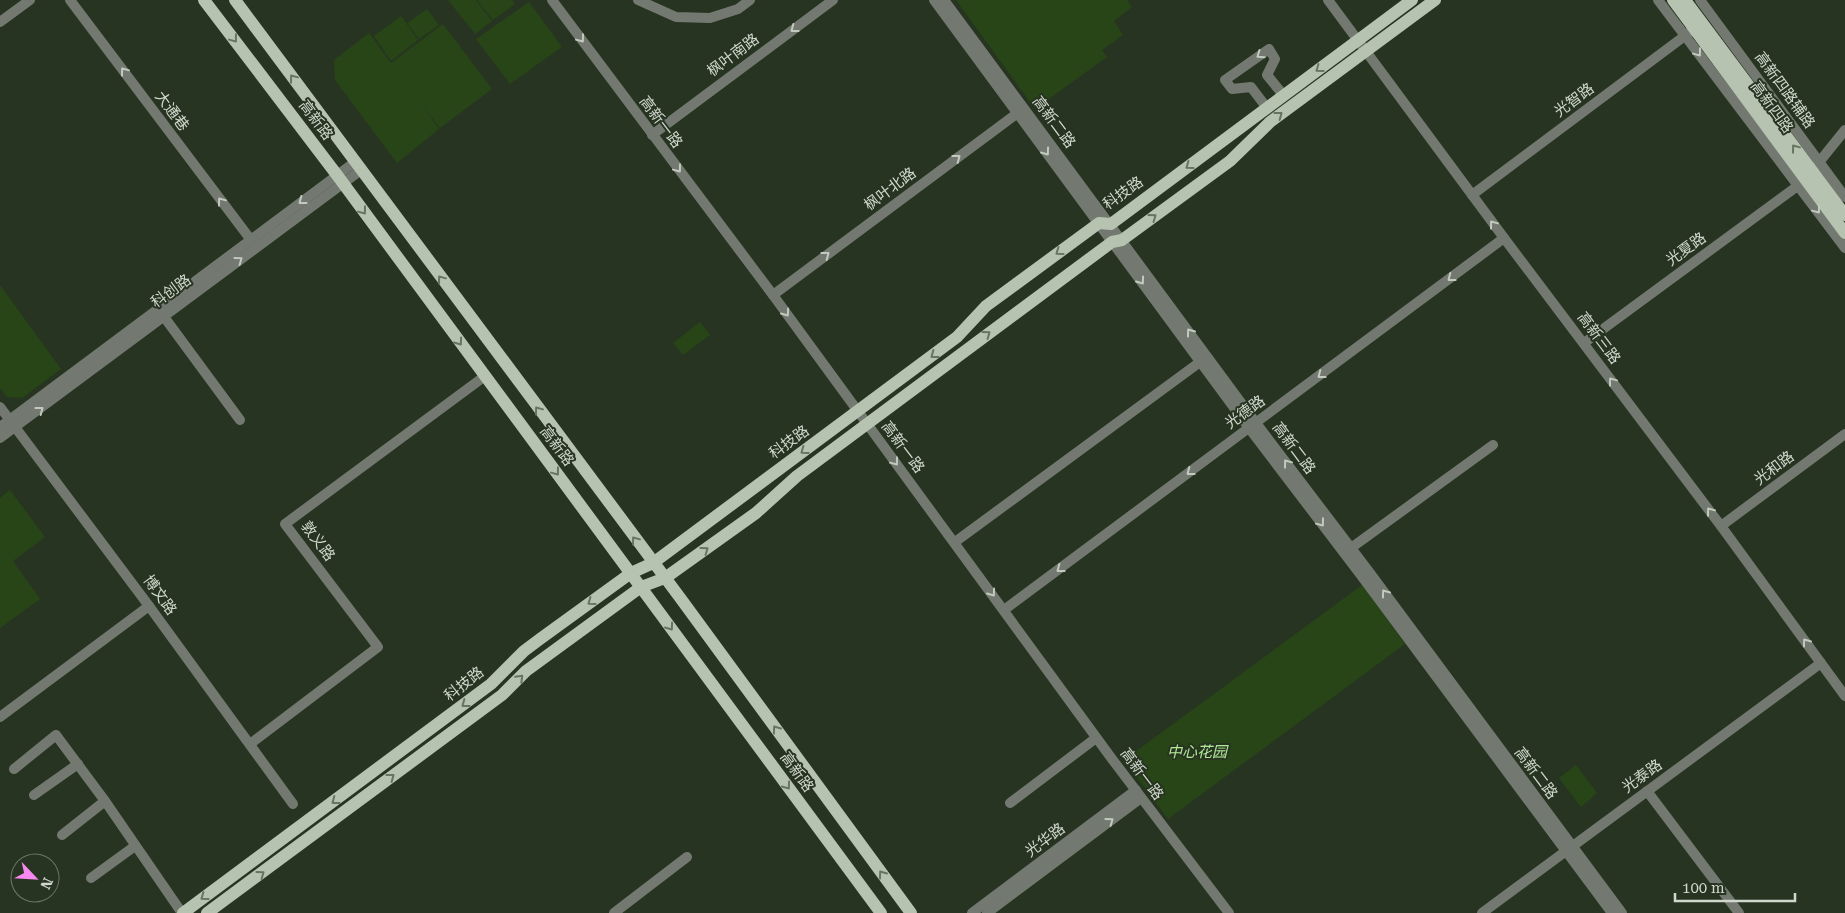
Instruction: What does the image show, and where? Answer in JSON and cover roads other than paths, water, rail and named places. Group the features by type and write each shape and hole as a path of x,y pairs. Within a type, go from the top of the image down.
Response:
{"main road":[{"name":"高新路","path":"204,0 340,179 881,913"},
{"name":"高新路","path":"235,0 665,578 911,913"},
{"name":"科技路","path":"208,913 502,695 526,671 641,587 665,578 756,513 797,476 866,423 1230,161 1270,122 1362,45 1412,0"},
{"name":"科技路","path":"182,913 491,684 524,651 631,573 653,563 958,337 986,306 1105,224 1266,108 1435,0"},
{"name":"高新四路","path":"1673,0 1690,32 1845,215"},
{"name":"高新四路","path":"1685,0 1809,174 1845,233"}],"street":[{"path":"0,22 30,0"},
{"name":"大通巷","path":"70,0 251,240"},
{"name":"高新一路","path":"552,0 773,295 955,542 1096,738 1229,913"},
{"path":"638,0 676,17 710,18 738,9 750,0"},
{"name":"枫叶南路","path":"652,135 833,0"},
{"name":"高新二路","path":"934,0 1021,110"},
{"name":"高新二路","path":"944,0 1021,110 1105,224 1200,362 1351,548 1569,848 1612,913"},
{"name":"高新三路","path":"1328,0 1721,526 1845,696"},
{"path":"1658,0 1690,32"},
{"name":"高新四路辅路","path":"1700,0 1809,174 1845,248"},
{"name":"光智路","path":"1472,195 1690,32"},
{"path":"1266,108 1251,87 1232,89 1225,80 1269,49 1275,59 1267,75 1284,96"},
{"name":"枫叶北路","path":"773,295 1021,110"},
{"name":"光夏路","path":"1584,343 1809,174 1845,130"},
{"name":"科创路","path":"0,438 13,423 358,166"},
{"name":"高新四路辅路","path":"1809,174 1845,197"},
{"name":"科创路","path":"160,313 251,240 340,179"},
{"name":"光德路","path":"1004,610 1504,238"},
{"name":"高新二路","path":"1117,241 1360,574 1569,848 1622,913"},
{"path":"160,313 240,420"},
{"path":"955,542 1200,362"},
{"name":"敦义路","path":"250,744 378,647 285,524 485,376"},
{"name":"博文路","path":"0,407 149,606 293,804"},
{"name":"科创路","path":"0,427 13,423"},
{"name":"光和路","path":"1721,526 1845,434"},
{"path":"1351,548 1493,445"},
{"path":"0,717 149,606"},
{"name":"光泰路","path":"1482,913 1821,663"},
{"path":"14,769 56,735 105,801 182,913"},
{"path":"1010,803 1096,738"},
{"path":"34,795 78,764"},
{"path":"1647,791 1739,913"},
{"name":"光华路","path":"972,913 1139,794"},
{"name":"光华路","path":"987,913 1139,794"},
{"path":"62,835 105,801"},
{"path":"91,878 135,846"},
{"path":"614,913 686,857"}],"park label":[{"name":"中心花园","path":"1197,752"}]}
